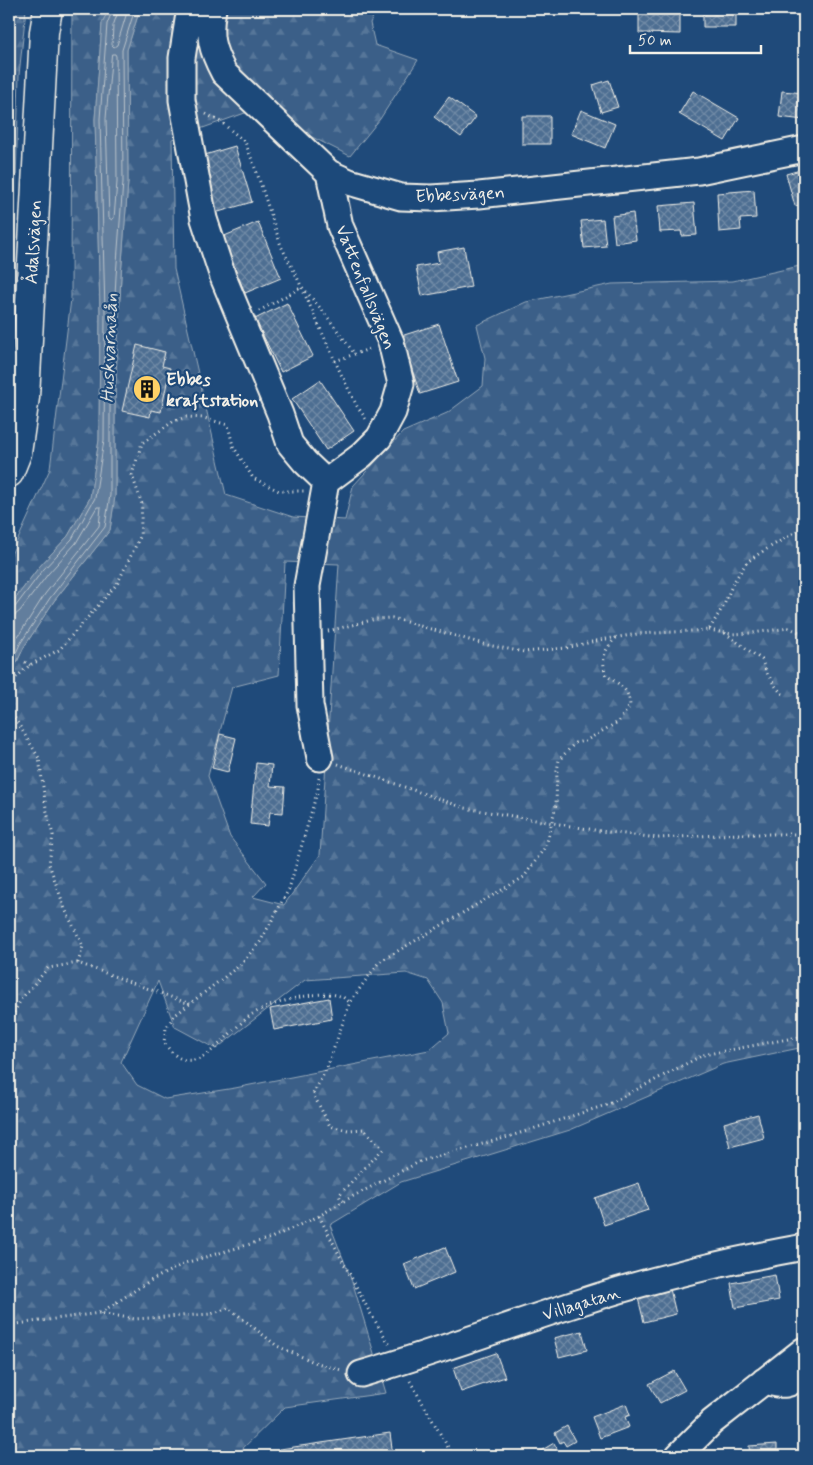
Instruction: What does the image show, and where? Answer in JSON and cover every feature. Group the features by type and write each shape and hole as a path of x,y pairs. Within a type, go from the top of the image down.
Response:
{"main road":[{"name":"Ådalsvägen","path":"9,473 17,453 25,397 44,32 48,9"}],"street":[{"path":"193,9 188,20 182,58 182,100 204,219 223,277 280,414 290,444 326,482 307,586 310,704 320,758"},
{"name":"Ebbesvägen","path":"213,9 210,23 211,41 214,54 224,73 329,173 349,182 401,197 431,198 479,195 699,171 804,149"},
{"name":"Vattenfallsvägen","path":"326,482 362,455 379,438 392,412 401,384 391,342 340,226 329,173"},
{"name":"Villagatan","path":"361,1374 577,1303 741,1258 804,1247"},
{"path":"678,1456 712,1422 804,1350"},
{"path":"764,1381 788,1385 804,1374"}],"path":[{"path":"182,100 221,122 244,142 257,173 281,246 357,406 379,438"},
{"path":"264,308 302,287"},
{"path":"302,287 354,353 335,361"},
{"path":"78,963 83,946 65,909 49,864 53,835 46,808 39,758 11,712 12,682 30,665 59,650 117,584 140,537 142,504 132,475 142,443 174,421 186,417 204,418 228,426 234,446 253,478 279,491 306,491 326,482"},
{"path":"709,630 724,605 738,573 747,562 773,544 804,527"},
{"path":"308,632 331,630 376,619 392,618 487,645 524,652 566,648 638,634 709,630 724,633 752,633 790,628 804,634"},
{"path":"724,633 762,660 778,691 784,696"},
{"path":"342,1202 339,1195 383,1149 364,1130 348,1130 330,1126 313,1094 327,1068 350,1002 379,962 524,877 546,846 556,805 557,771 560,760 575,743 586,741 618,722 630,706 630,698 623,686 606,675 603,664 608,645 616,638"},
{"path":"25,662 30,665"},
{"path":"350,1002 340,996 304,997 270,1005 250,1016 216,1049 194,1060 182,1061 170,1052 164,1042 166,1028 174,1016 240,965 260,942 289,889 318,789 320,758 465,808 600,831 658,838 738,834 804,834"},
{"path":"9,1021 22,998 48,968 78,963 190,1004"},
{"path":"100,1313 148,1282 185,1263 271,1238 319,1216 421,1161 508,1137 609,1104 703,1055 804,1036"},
{"path":"319,1216 369,1310 400,1362"},
{"path":"9,1326 100,1313 135,1319 210,1314 229,1308 278,1346 338,1370 361,1374"},
{"path":"418,1395 453,1456"}],"green space":[{"path":"9,9 26,9 19,75 15,218 9,323"},
{"path":"72,9 109,9 102,23 95,119 100,312 99,440 90,498 68,536 39,567 9,607 9,559 50,469 71,299"},
{"path":"140,9 377,9 370,23 375,45 418,60 380,119 350,156 302,132 273,103 172,139 174,269 226,495 293,517 345,520 353,486 403,432 447,413 483,386 485,358 477,325 526,302 612,284 733,281 804,265 804,1047 723,1064 570,1130 401,1182 330,1225 353,1284 386,1393 285,1407 235,1456 9,1456 9,762 11,755 9,679 24,647 54,601 110,530 115,496 115,395 128,182 127,50","holes":["285,562 339,564 320,855 284,905 253,897 266,883 230,837 208,776 232,687 279,675","406,973 428,980 443,1003 449,1033 429,1050 235,1088 165,1099 137,1085 121,1062 158,981 175,1027 216,1049 305,980"]}],"water":[{"name":"Huskvarnaån","path":"109,9 140,9 127,50 128,182 115,395 115,496 110,530 54,601 24,647 9,679 9,607 39,567 68,536 90,498 99,440 100,312 95,119 102,23"}],"building":[{"path":"532,9 558,9 557,15"},
{"path":"639,9 680,9 680,34 639,33"},
{"path":"703,9 736,9 736,27 703,27"},
{"path":"609,80 618,107 601,112 593,85"},
{"path":"693,91 739,118 725,141 679,114"},
{"path":"782,91 804,93 804,120 779,117"},
{"path":"449,97 476,117 461,137 434,117"},
{"path":"581,110 615,124 605,148 571,134"},
{"path":"522,116 550,116 550,144 522,144"},
{"path":"235,146 252,202 215,213 198,157"},
{"path":"804,169 804,204 795,206 786,174"},
{"path":"754,190 756,218 740,219 741,230 719,232 717,193"},
{"path":"694,203 697,235 682,236 681,231 660,232 658,206"},
{"path":"633,213 636,240 615,243 612,216"},
{"path":"603,219 606,246 584,248 581,221"},
{"path":"258,222 281,278 245,293 222,237"},
{"path":"464,247 471,287 422,296 416,267 439,263 437,252"},
{"path":"287,303 313,356 281,372 255,319"},
{"path":"439,324 458,382 420,394 401,336"},
{"name":"Ebbes kraftstation","path":"137,345 165,352 162,366 170,368 161,412 151,410 150,417 122,411"},
{"path":"320,380 354,431 326,450 292,399"},
{"path":"220,734 236,738 228,772 212,768"},
{"path":"256,763 272,765 270,786 285,787 283,813 270,812 268,826 250,824"},
{"path":"329,998 332,1019 274,1030 270,1009"},
{"path":"758,1114 764,1138 730,1147 724,1123"},
{"path":"639,1183 648,1210 604,1225 595,1198"},
{"path":"445,1247 455,1272 414,1289 404,1264"},
{"path":"775,1275 779,1300 735,1308 731,1283"},
{"path":"670,1289 676,1314 644,1322 638,1298"},
{"path":"582,1331 587,1350 559,1357 554,1338"},
{"path":"496,1353 505,1377 461,1392 453,1368"},
{"path":"674,1371 685,1390 660,1403 649,1384"},
{"path":"626,1404 630,1415 625,1417 629,1427 600,1438 592,1417"},
{"path":"567,1426 575,1441 566,1446 563,1441 560,1443 555,1433"},
{"path":"390,1433 393,1456 281,1456 280,1449"},
{"path":"554,1443 561,1456 532,1456"},
{"path":"777,1444 777,1456 750,1456 749,1446"}],"place":[{"name":"Ebbes kraftstation","path":"147,389"}]}
